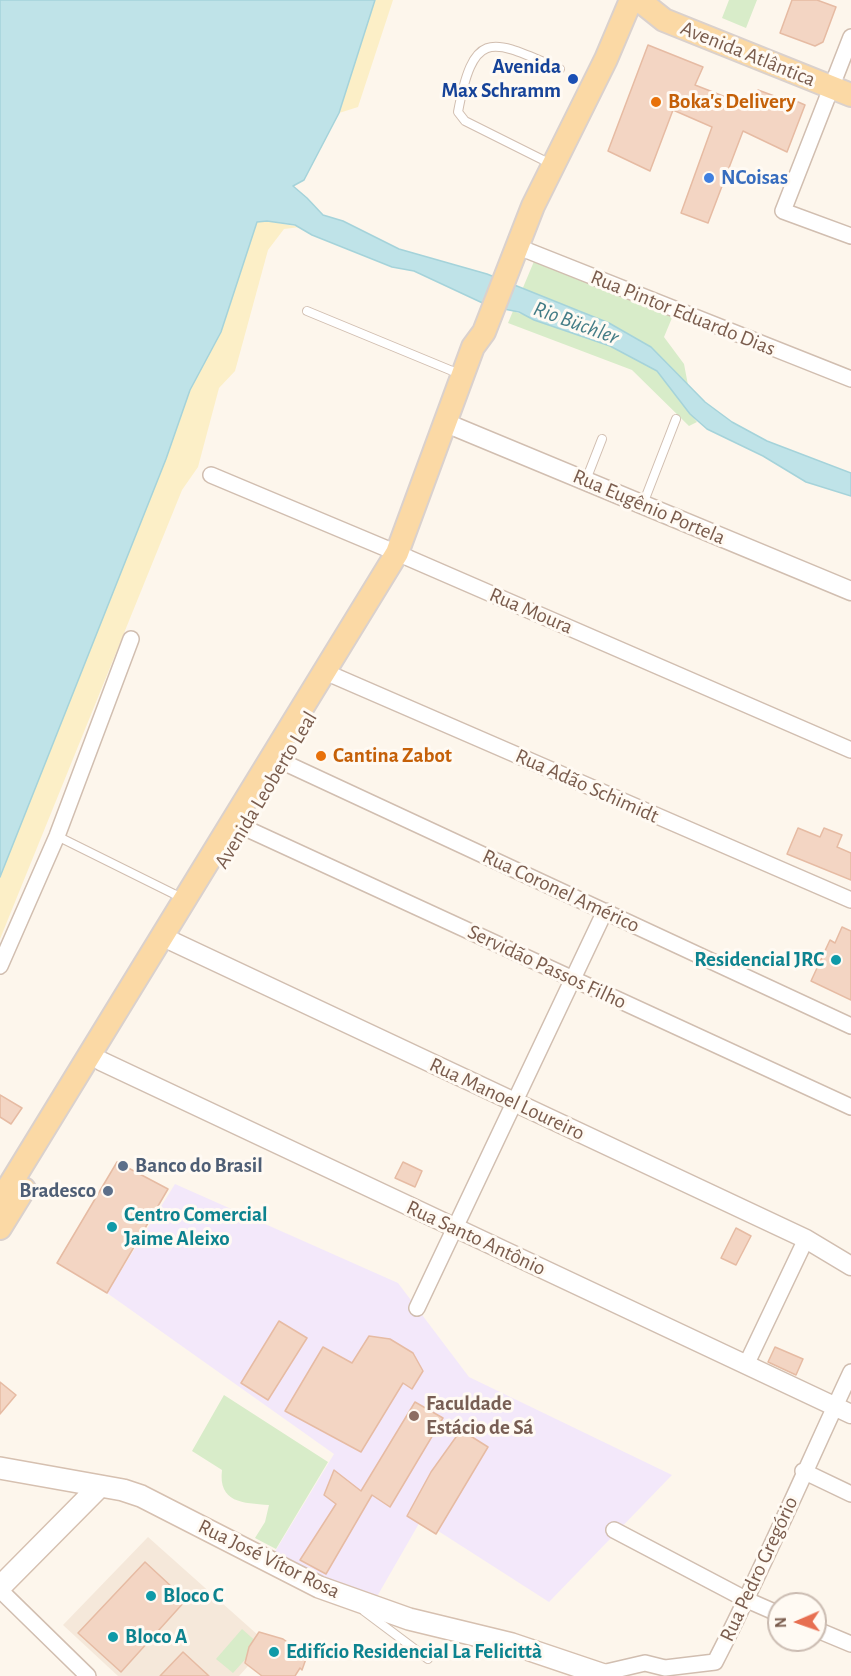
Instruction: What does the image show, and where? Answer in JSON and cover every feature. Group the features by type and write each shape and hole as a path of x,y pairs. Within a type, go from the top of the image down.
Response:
{"main road":[{"path":"487,324 504,275 552,164 606,59 639,21 642,2"},
{"name":"Avenida Atlântica","path":"642,2 669,9 842,84"},
{"name":"Avenida Leoberto Leal","path":"0,1228 101,1061 167,939 184,898 276,759 403,555 432,504 463,375 473,347 487,324"},
{"name":"Avenida Leoberto Leal","path":"452,425 488,345 487,324"},
{"name":"Avenida Leoberto Leal","path":"0,1201 167,939 243,827 276,759"},
{"name":"Rua José Vítor Rosa","path":"0,1468 123,1490 159,1504 319,1587 348,1599 409,1619 512,1644 605,1675"},
{"path":"0,1588 100,1486"}],"street":[{"path":"851,38 842,84 783,211 851,236"},
{"name":"Rua Pintor Eduardo Dias","path":"516,246 851,379"},
{"name":"Rua Eugênio Portela","path":"452,425 851,591"},
{"name":"Rua Moura","path":"211,475 403,555 851,750"},
{"path":"0,966 57,836 131,639"},
{"name":"Rua Adão Schimidt","path":"330,673 851,900"},
{"name":"Rua Coronel Américo","path":"276,759 851,1026"},
{"name":"Servidão Passos Filho","path":"243,827 851,1107"},
{"path":"417,1308 605,911"},
{"name":"Rua Manoel Loureiro","path":"167,939 806,1239 851,1266"},
{"name":"Rua Santo Antônio","path":"101,1061 843,1410"},
{"path":"746,1365 806,1239"},
{"name":"Rua Pedro Gregório","path":"605,1675 645,1663 671,1672 716,1662 747,1600 803,1471 843,1410 851,1372"},
{"path":"803,1471 851,1494"},
{"path":"614,1530 767,1609"},
{"path":"0,1588 88,1676"},
{"path":"827,1634 851,1644"}],"lane":[{"path":"552,164 465,122 458,112 463,84 479,52 486,47 505,46 560,69"},
{"path":"307,311 463,375"},
{"path":"643,504 676,419"},
{"path":"586,480 602,439"},
{"path":"57,836 184,898"},
{"path":"348,1599 429,1659"}],"shaded area":[{"name":"Faculdade Estácio de Sá","path":"175,1184 398,1283 469,1377 672,1475 549,1602 421,1520 375,1600 273,1555 334,1454 107,1293"},
{"path":"148,1537 268,1644 239,1676 118,1676 63,1625"}],"green space":[{"path":"729,0 757,0 746,28 722,18"},
{"path":"535,259 674,313 664,337 684,364 688,385 651,347 608,323 522,290"},
{"path":"513,311 610,346 657,371 697,422 689,426 632,370 508,323"},
{"path":"224,1395 328,1462 276,1549 255,1538 265,1522 269,1505 242,1502 228,1495 222,1481 222,1470 192,1451"},
{"path":"242,1629 259,1644 233,1673 216,1659"}],"sand":[{"path":"375,0 393,0 358,107 339,113"},
{"path":"267,221 300,227 284,229 268,250 235,371 219,388 198,467 182,490 0,939 0,877 166,459 190,390 221,332 257,222"}],"water":[{"name":"Rio Büchler","path":"0,0 375,0 339,113 304,180 293,186 323,215 343,221 399,249 487,274 609,323 651,347 705,402 732,422 767,441 851,473 851,496 806,482 763,456 707,429 690,414 657,371 610,346 534,320 519,312 489,306 414,271 392,267 312,235 295,225 257,222 221,332 190,390 166,459 0,877"}],"building":[{"path":"792,0 817,0 836,7 823,42 815,46 780,33"},
{"path":"648,45 703,67 695,85 741,103 743,99 751,106 758,90 788,101 789,98 805,105 787,152 743,131 708,223 681,213 712,127 673,110 650,171 608,151"},
{"path":"798,828 820,837 824,828 842,835 837,847 851,853 851,880 787,854"},
{"name":"Residencial JRC","path":"842,927 851,931 851,1000 811,981 830,940 835,943"},
{"path":"0,1095 22,1108 11,1124 0,1117"},
{"name":"Centro Comercial Jaime Aleixo","path":"117,1162 168,1189 107,1293 57,1263"},
{"path":"403,1162 422,1171 415,1187 395,1178"},
{"path":"736,1228 751,1236 736,1265 721,1258"},
{"path":"279,1321 307,1338 268,1400 241,1383"},
{"path":"369,1336 390,1339 413,1353 423,1371 412,1389 403,1383 361,1452 285,1411 323,1347 352,1363"},
{"path":"775,1347 803,1359 796,1375 768,1362"},
{"path":"0,1382 16,1395 0,1414"},
{"path":"415,1402 443,1418 390,1507 372,1495 326,1574 300,1560 336,1504 324,1495 334,1470 361,1491"},
{"path":"461,1430 488,1447 436,1534 407,1516 431,1472"},
{"path":"145,1562 186,1600 121,1672 78,1633"},
{"name":"Edifício Residencial La Felicittà","path":"259,1632 283,1639 307,1656 302,1670 300,1668 295,1676 262,1676 245,1663 249,1647"},
{"path":"183,1652 209,1676 160,1676"}],"place":[{"name":"Avenida Max Schramm","path":"573,79"},
{"name":"Boka's Delivery","path":"656,102"},
{"name":"NCoisas","path":"709,178"},
{"name":"Cantina Zabot","path":"321,756"},
{"name":"Residencial JRC","path":"836,960"},
{"name":"Banco do Brasil","path":"123,1166"},
{"name":"Bradesco","path":"108,1191"},
{"name":"Centro Comercial Jaime Aleixo","path":"112,1227"},
{"name":"Faculdade Estácio de Sá","path":"414,1416"},
{"name":"Bloco C","path":"151,1596"},
{"name":"Bloco A","path":"113,1637"},
{"name":"Edifício Residencial La Felicittà","path":"274,1652"}]}
